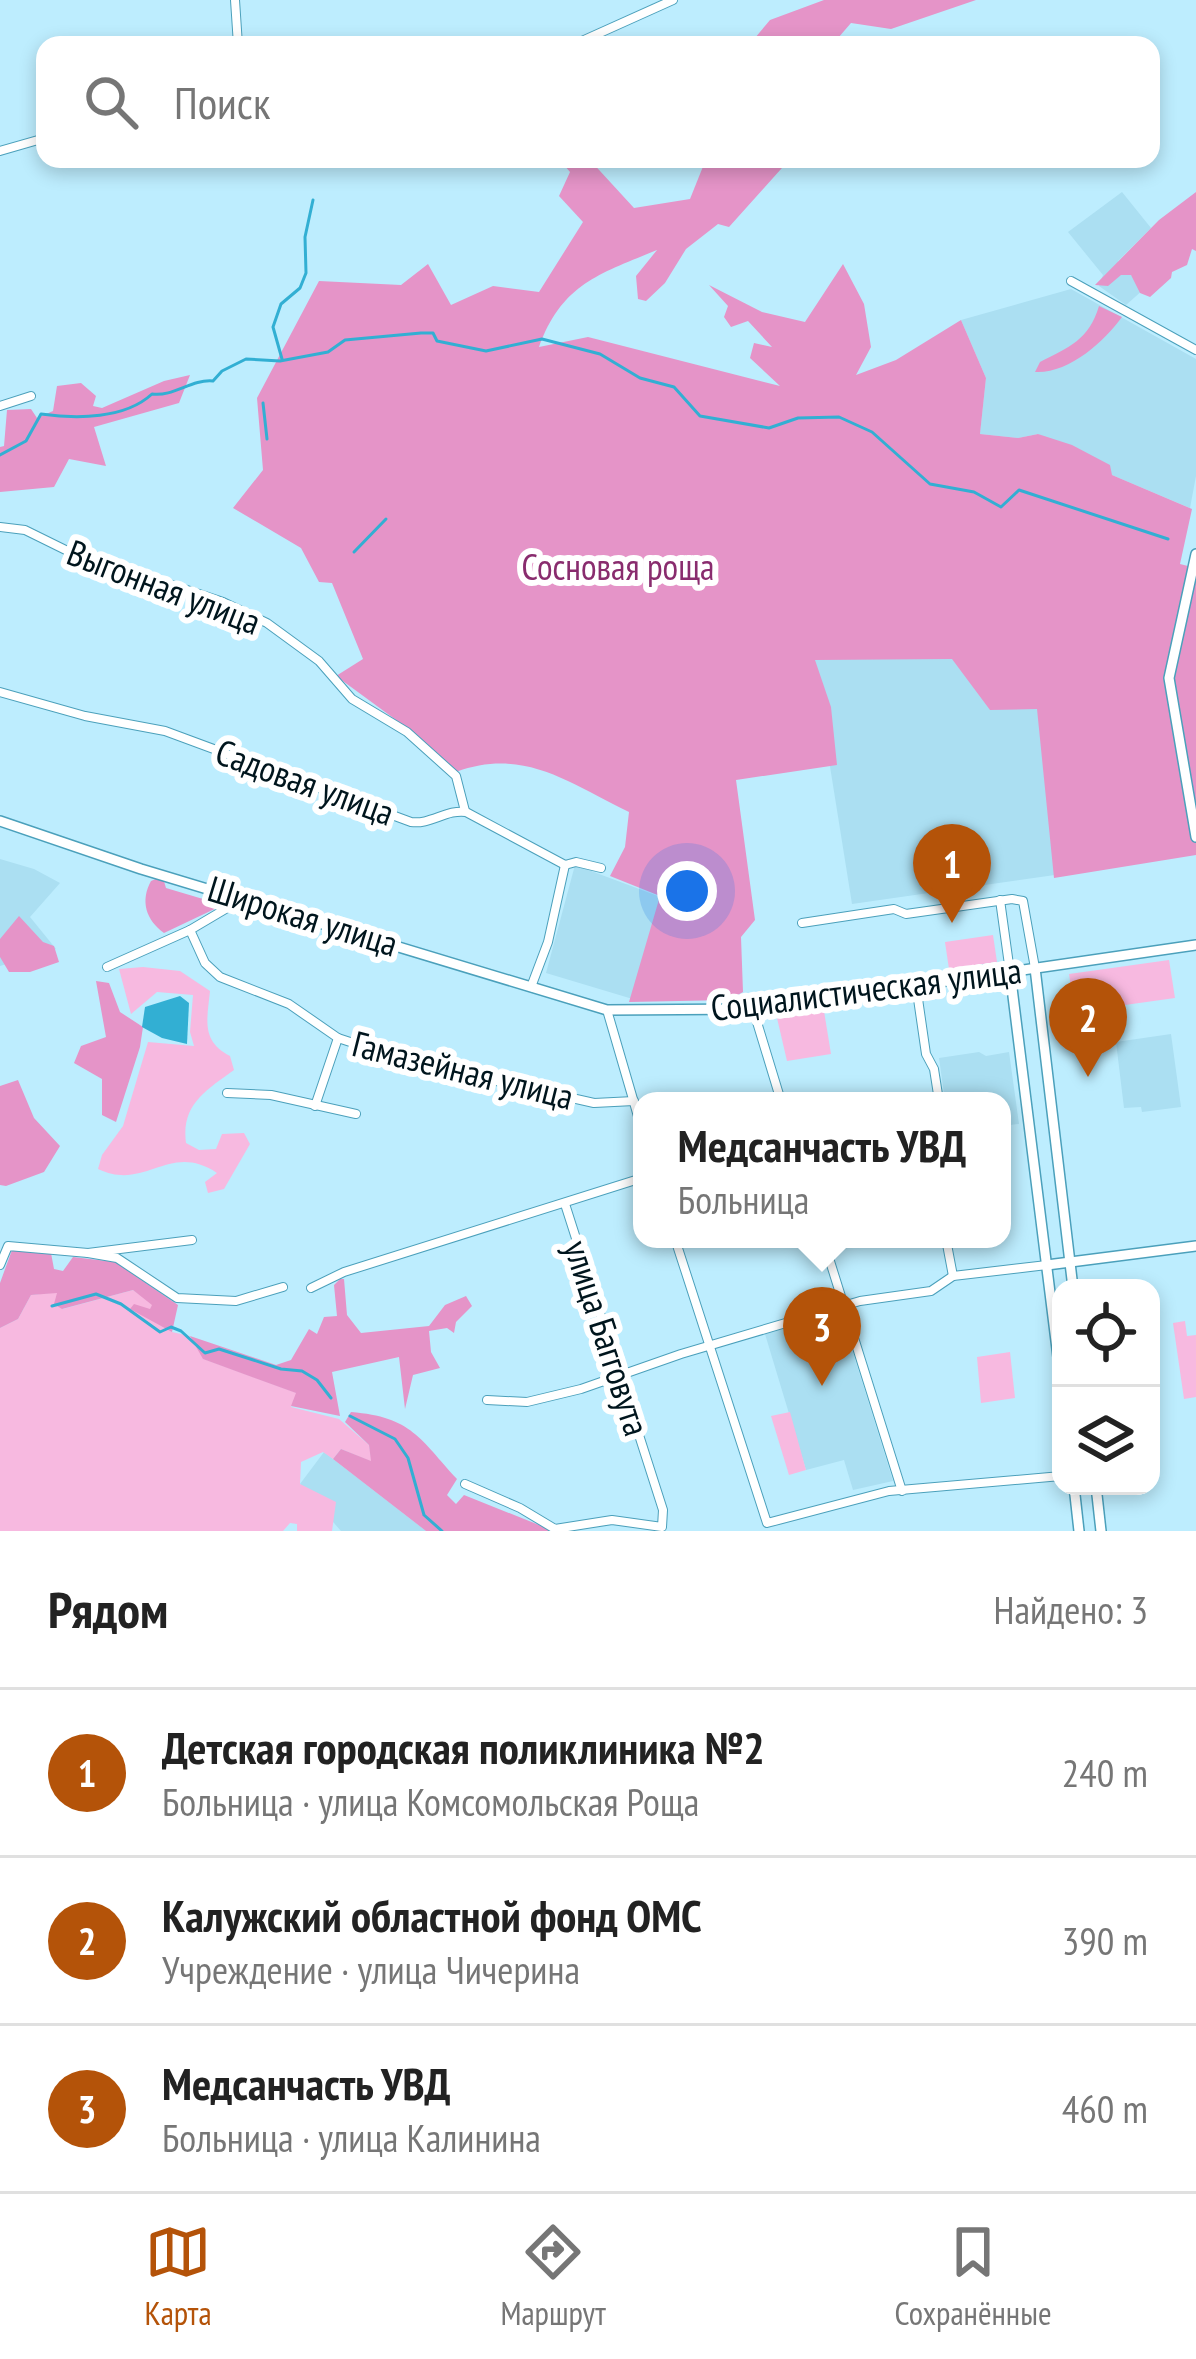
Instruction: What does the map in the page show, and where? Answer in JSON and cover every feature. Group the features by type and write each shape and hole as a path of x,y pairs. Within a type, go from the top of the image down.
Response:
{"street":[{"path":"235,0 237,36"},
{"path":"594,36 674,0"},
{"path":"0,151 36,141"},
{"path":"1071,281 1196,350"},
{"path":"0,406 31,396"},
{"name":"Выгонная улица","path":"0,527 25,530 94,564 142,582 157,580 201,595 267,623 320,661 352,699 406,732 456,776 466,812"},
{"path":"1196,554 1169,678 1196,837"},
{"name":"Садовая улица","path":"0,692 85,716 165,731 411,822 466,812"},
{"path":"466,812 566,865 577,862 601,868"},
{"name":"Широкая улица","path":"0,821 608,1010"},
{"path":"531,987 548,942 566,865"},
{"path":"106,967 190,930 245,897"},
{"path":"1000,900 1052,1306"},
{"path":"802,922 894,909 906,914 1023,901 1072,1279"},
{"name":"Гамазейная улица","path":"190,930 205,963 220,977 290,1004 338,1038 408,1061 577,1100 633,1101"},
{"name":"Социалистическая улица","path":"608,1010 753,1010 1196,945"},
{"path":"916,985 926,1054 938,1092"},
{"path":"608,1010 633,1098"},
{"path":"753,1010 778,1092"},
{"path":"315,1106 338,1038"},
{"path":"227,1093 271,1095 356,1114"},
{"path":"565,1204 633,1181"},
{"name":"улица Багговута","path":"311,1288 344,1272 565,1204 663,1510 662,1527 612,1520 555,1529 465,1484"},
{"path":"88,1253 192,1240"},
{"path":"0,1265 8,1246 117,1258 177,1298 236,1301 283,1286"},
{"path":"488,1400 527,1402 844,1306 931,1291 953,1276 1196,1246"},
{"path":"678,1248 767,1523 890,1491 1052,1477"},
{"path":"827,1248 902,1491"},
{"path":"948,1248 953,1276"},
{"path":"1075,1495 1079,1531"},
{"path":"1097,1495 1101,1531"}],"shaded area":[{"path":"1122,192 1151,228 1118,261 1144,289 1126,305 1099,286 1103,275 1068,232"},
{"path":"1071,289 1196,359 1196,476 1190,508 1112,475 1038,434 1018,438 980,434 986,378 961,320"},
{"path":"971,649 1141,681 1083,871 852,904 812,654"},
{"path":"0,859 60,883 30,917 56,949 0,966"},
{"path":"575,865 698,911 636,1000 546,973"},
{"path":"993,935 997,962 949,969 945,942"},
{"path":"1169,960 1175,998 1075,1012 1069,974"},
{"path":"119,969 180,971 210,991 210,1036 230,1056 234,1070 191,1109 185,1130 186,1143 199,1150 216,1149 222,1134 244,1133 250,1144 224,1189 208,1193 205,1182 217,1173 185,1162 130,1175 98,1169 123,1126 148,1042 194,1046 190,1032 193,995 157,992 131,1014"},
{"path":"824,1011 831,1054 787,1061 777,1018"},
{"path":"1171,1034 1181,1107 1142,1112 1141,1107 1124,1108 1116,1042"},
{"path":"1009,1052 1019,1124 1011,1125 1011,1092 944,1092 939,1058"},
{"path":"133,1290 153,1304 150,1310 172,1332 190,1336 204,1359 297,1393 291,1407 339,1419 369,1445 372,1462 341,1449 333,1459 323,1452 301,1462 300,1484 336,1502 332,1531 297,1531 297,1524 290,1523 283,1531 0,1531 0,1328 18,1319 31,1295 58,1292 63,1309"},
{"path":"841,1314 893,1481 853,1490 844,1460 806,1470 765,1334"},
{"path":"1185,1321 1187,1336 1196,1335 1196,1397 1184,1399 1173,1323"},
{"path":"1010,1352 1015,1398 981,1403 977,1357"},
{"path":"790,1412 806,1470 789,1475 771,1416"},
{"path":"324,1452 426,1531 341,1531 300,1484"}],"green space":[{"path":"824,0 976,0 891,29 851,23 840,36 757,36 770,20"},
{"name":"Сосновая роща","path":"567,168 597,168 634,208 690,199 702,168 782,168 729,227 718,224 686,249 665,283 646,301 638,299 636,276 657,250 600,275 571,295 539,347 588,337 780,386 750,358 754,343 772,347 748,321 731,327 724,317 728,306 709,285 762,312 805,322 843,264 864,304 871,347 856,375 896,360 961,320 986,378 980,434 1018,438 1038,434 1072,445 1110,465 1112,475 1192,509 1180,564 1196,568 1196,855 1054,878 1037,709 990,710 952,659 815,660 831,707 837,765 736,780 755,920 741,937 743,992 729,1000 629,1002 660,896 610,876 625,847 629,812 566,780 525,766 480,765 456,772 407,728 336,676 363,659 332,583 319,582 301,548 233,508 263,470 257,398 319,281 401,285 428,264 451,305 493,286 539,292 583,222 559,196 570,172"},
{"path":"1196,192 1196,251 1192,249 1187,265 1172,272 1150,297 1140,293 1131,275 1121,275 1108,286 1095,285 1159,220"},
{"path":"1099,306 1122,317 1084,355 1060,368 1035,372 1040,362 1084,335"},
{"path":"190,375 179,403 94,427 106,466 69,459 54,487 0,492 0,447 4,446 7,410 31,409 37,418 53,411 57,386 81,383 96,396 93,406 102,408"},
{"path":"163,878 166,888 203,899 220,895 223,905 164,933 149,916 146,903 151,881"},
{"path":"19,916 43,942 54,946 59,962 30,972 9,972 0,957 0,939"},
{"path":"96,981 109,983 120,1012 143,1027 116,1122 102,1115 102,1079 74,1063 81,1046 106,1037"},
{"path":"18,1080 34,1118 60,1146 44,1172 6,1186 0,1185 0,1086"},
{"path":"12,1250 51,1253 54,1269 63,1271 73,1257 115,1262 178,1305 172,1332 130,1309 134,1304 150,1309 152,1305 133,1290 62,1309 54,1304 57,1293 31,1295 18,1319 0,1328 0,1283"},
{"path":"344,1279 347,1315 361,1333 429,1326 445,1305 466,1296 472,1306 456,1322 454,1333 447,1328 429,1331 431,1352 440,1368 413,1375 405,1409 399,1357 332,1372 340,1416 291,1406 296,1393 203,1359 190,1336 276,1365 291,1360 309,1329 317,1334 324,1317 337,1316 334,1285"},
{"path":"351,1412 388,1419 413,1432 457,1479 447,1495 456,1504 464,1495 554,1531 426,1531 333,1459 341,1449 371,1461 369,1445 345,1422"}],"water":[{"path":"180,996 189,1003 187,1044 142,1027 145,1007"}],"waterway":[{"path":"282,359 273,327 281,304 300,288 306,273 305,237 313,200"},
{"path":"0,455 26,441 41,414 115,413 152,394 213,381 246,359 280,361 328,352 345,340 421,333 486,351 542,339 600,354 640,378 674,387 700,416 769,428 798,418 839,417 872,432 930,484 974,492 1001,507 1019,490 1168,539"},
{"path":"263,403 267,439"},
{"path":"354,552 386,519"},
{"path":"52,1306 96,1294 121,1304 160,1332 171,1327 181,1331 205,1353 219,1349 302,1371 317,1380 331,1398"},
{"path":"350,1416 395,1439 408,1458 424,1515 442,1531"}],"place":[{"name":"Детская городская поликлиника №2","path":"952,923"},
{"name":"Калужский областной фонд ОМС","path":"1088,1077"},
{"name":"Медсанчасть УВД","path":"822,1386"}]}
